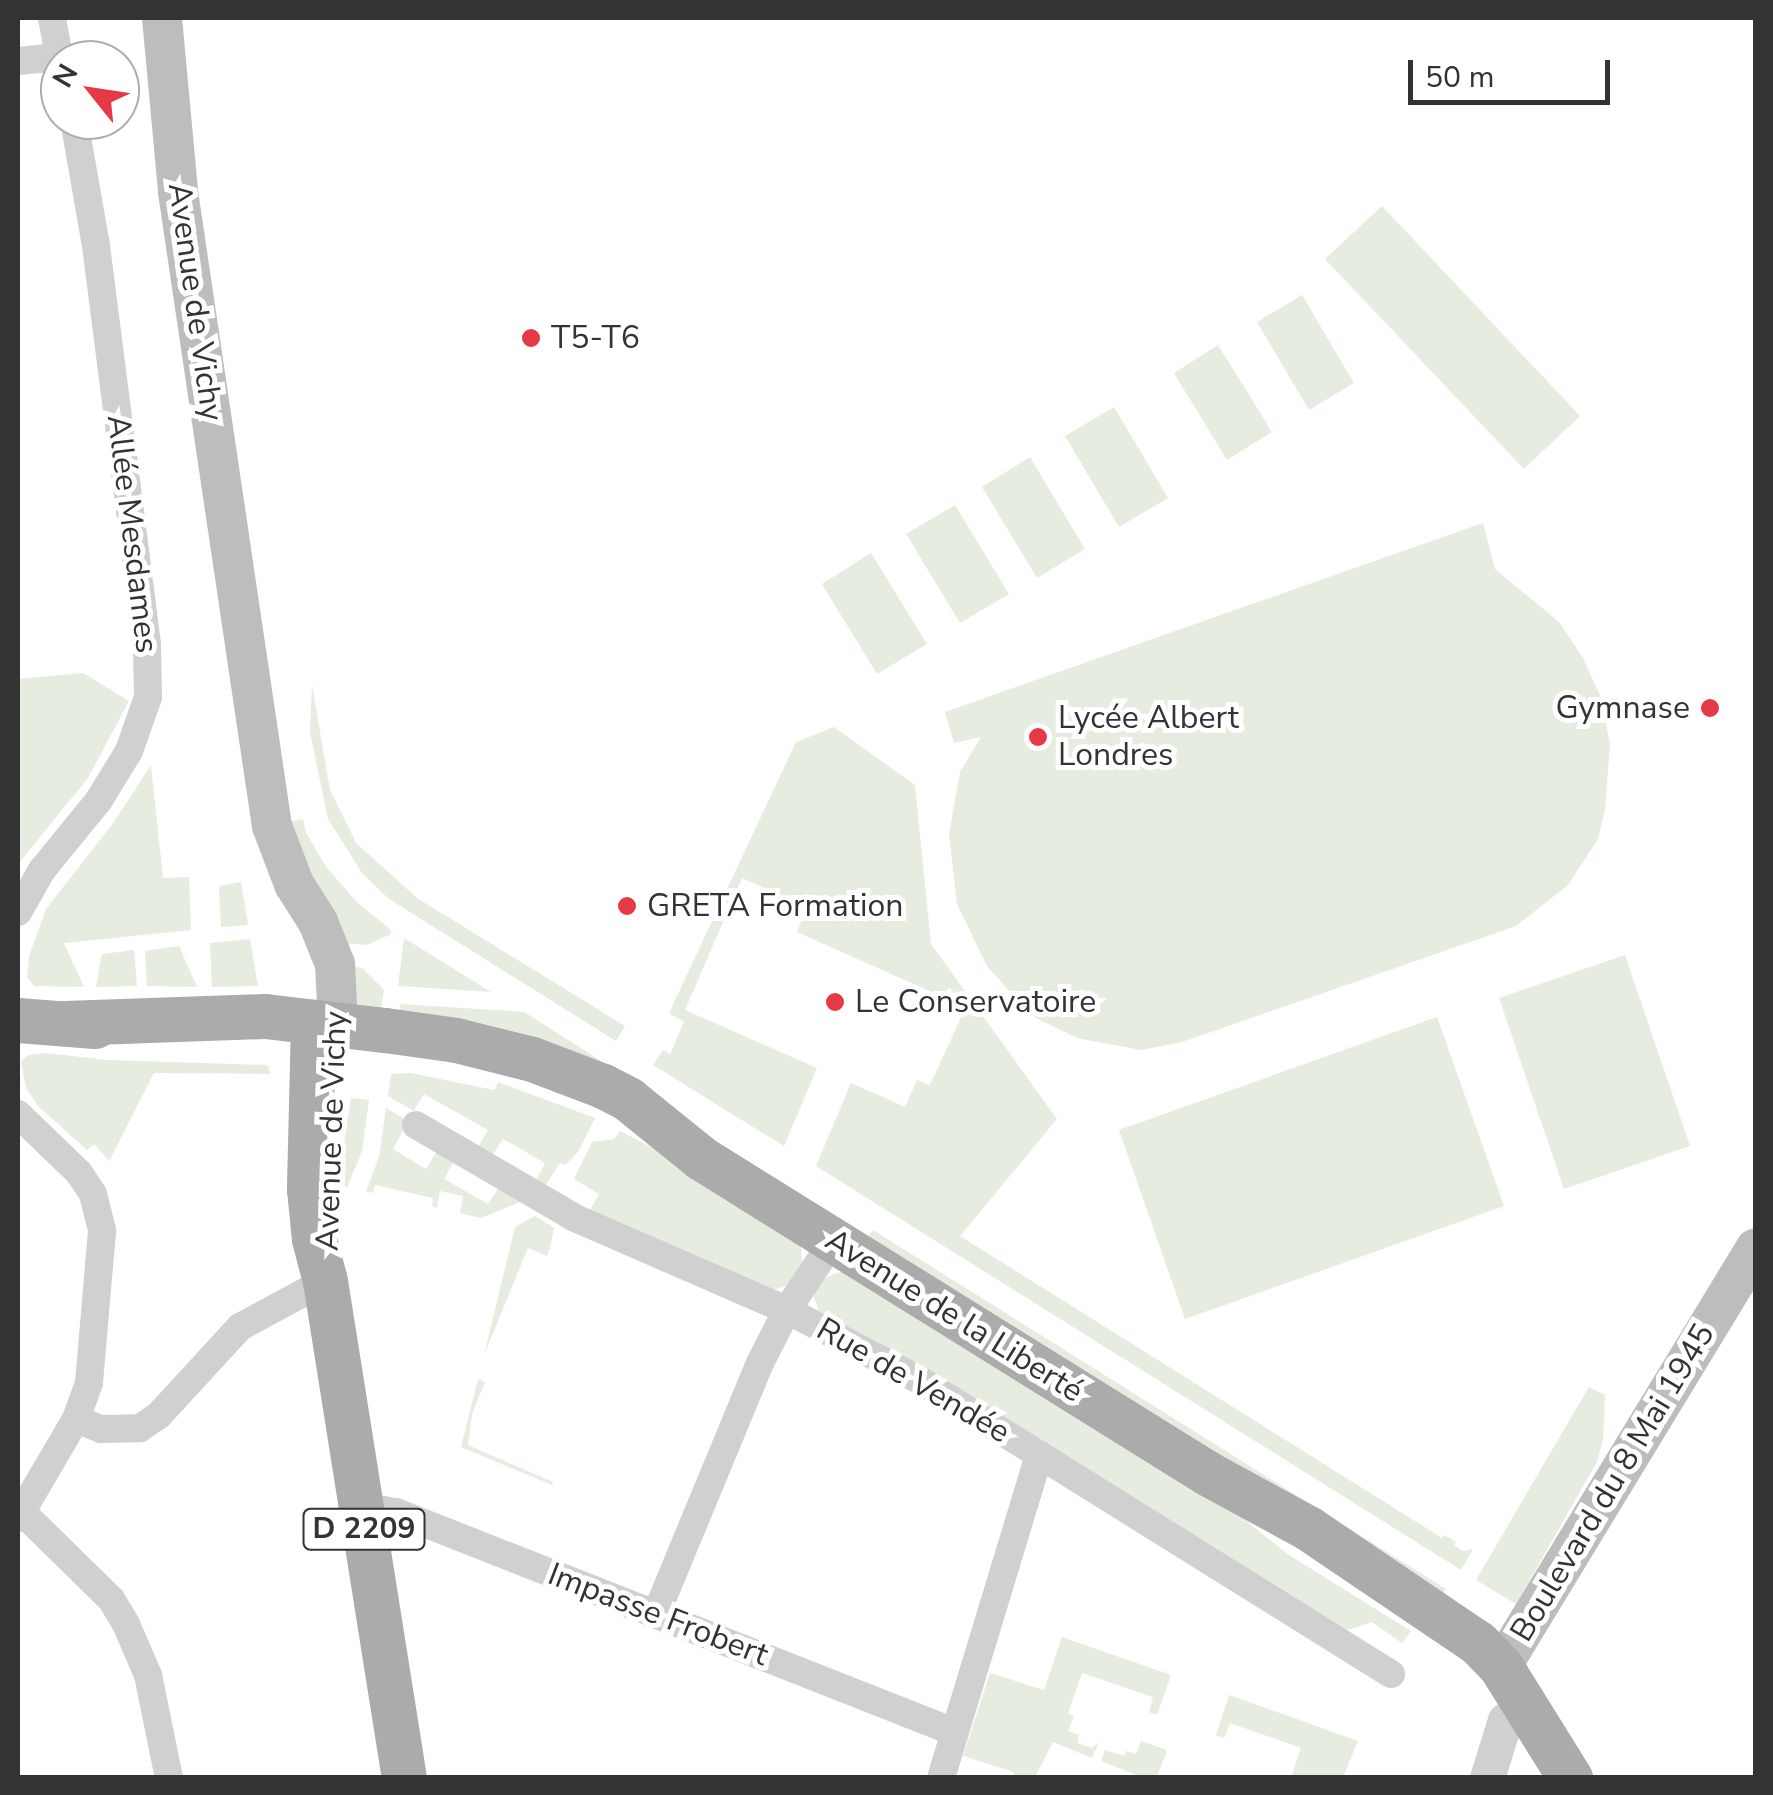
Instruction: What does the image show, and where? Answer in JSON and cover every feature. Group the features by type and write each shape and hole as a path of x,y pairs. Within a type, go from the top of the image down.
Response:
{"main road":[{"name":"Avenue de Vichy","path":"162,18 178,192 272,826 294,884 318,922 334,964 326,1034 325,1281"},
{"name":"Avenue de la Liberté","path":"18,1020 456,1040 532,1059 628,1099 701,1158 1208,1473 1308,1528 1478,1643 1505,1720 1542,1778"},
{"name":"Boulevard du 8 Mai 1945","path":"1486,1669 1756,1248"},
{"name":"D 2209","path":"325,1281 404,1778"},
{"name":"Avenue de la Liberté","path":"1486,1669 1570,1778"}],"street":[{"name":"Allée Mesdames","path":"18,912 42,870 99,800 129,751 143,722 148,697 147,644 86,172 79,140"},
{"path":"18,1114 79,1173 100,1212 92,1361 76,1419 22,1501 111,1599 126,1624 148,1675 169,1778"},
{"name":"Rue de Vendée","path":"416,1125 575,1218 787,1310 921,1381 1391,1674"},
{"path":"656,1614 761,1361 787,1310 833,1241"},
{"path":"76,1419 101,1429 140,1428 159,1415 240,1326 325,1281"},
{"path":"941,1778 1040,1455"},
{"name":"Impasse Frobert","path":"361,1506 396,1512 954,1732"},
{"path":"1487,1778 1505,1720"}],"shaded area":[{"path":"1382,206 1580,416 1524,469 1325,259"},
{"path":"1302,295 1354,383 1309,410 1257,322"},
{"path":"1218,345 1272,432 1227,460 1174,373"},
{"path":"1114,407 1168,498 1119,527 1065,436"},
{"path":"1030,457 1085,549 1037,578 982,487"},
{"path":"955,505 1009,594 960,623 906,534"},
{"path":"1483,523 1495,569 1559,622 1583,658 1601,698 1610,744 1605,809 1598,839 1568,885 1516,926 1182,1042 1141,1050 1077,1038 1032,1016 987,966 957,904 949,834 960,772 981,737 954,743 945,712"},
{"path":"871,553 927,644 877,674 822,584"},
{"path":"83,673 129,701 88,778 18,864 18,679"},
{"path":"312,685 330,790 356,843 417,898 625,1026 616,1041 389,899 362,873 328,819 310,732"},
{"path":"834,727 915,785 931,944 1057,1119 960,1236 1442,1538 1444,1535 1456,1542 1454,1545 1463,1551 1473,1549 1461,1570 816,1166 851,1083 905,1107 917,1080 930,1085 965,1009 949,987 943,997 797,932 807,907 742,878 685,1010 817,1068 784,1146 653,1065 663,1050 670,1054 684,1022 669,1013 796,742"},
{"path":"151,765 163,878 189,877 191,930 64,943 84,987 34,986 27,977 29,956 46,909 114,822"},
{"path":"303,819 306,833 327,868 391,934 367,945 344,943 280,823"},
{"path":"241,882 248,925 221,927 219,886"},
{"path":"404,938 491,992 398,986"},
{"path":"250,939 258,986 212,987 210,943"},
{"path":"179,946 197,987 147,986 145,951"},
{"path":"134,950 137,986 96,987 102,954"},
{"path":"1625,955 1690,1146 1564,1189 1499,998"},
{"path":"351,966 362,968 384,990 379,1021 356,1006"},
{"path":"400,1004 524,1012 603,1062 397,1023"},
{"path":"1437,1017 1504,1206 1185,1319 1119,1130"},
{"path":"46,1053 107,1060 267,1065 271,1074 154,1073 105,1169 109,1161 94,1144 87,1150 38,1106 26,1088 21,1061 28,1055"},
{"path":"410,1073 494,1090 498,1082 595,1118 578,1152 565,1165 560,1163 545,1186 536,1181 545,1163 503,1139 492,1156 478,1147 488,1130 424,1094 414,1111 388,1096 391,1074"},
{"path":"351,1098 369,1100 362,1151 347,1188 338,1182"},
{"path":"386,1108 408,1121 393,1149 426,1169 437,1151 454,1161 444,1179 488,1204 499,1187 523,1201 481,1218 460,1213 463,1196 440,1191 437,1208 432,1206 433,1198 375,1185 373,1193 366,1191 379,1157"},
{"path":"620,1131 689,1167 801,1246 802,1263 787,1285 771,1291 589,1212 599,1194 574,1179 592,1142 614,1139"},
{"path":"535,1216 554,1228 550,1248 547,1256 528,1248 484,1355 515,1227"},
{"path":"873,1230 1446,1589 1435,1602 863,1244"},
{"path":"848,1269 1206,1489 1289,1555 1411,1631 1402,1643 1372,1622 1345,1631 920,1367 819,1311 813,1295 822,1279"},
{"path":"478,1379 485,1382 472,1414 468,1445 553,1482 552,1485 461,1447"},
{"path":"1589,1387 1605,1395 1603,1440 1597,1462 1516,1604 1476,1580"},
{"path":"1062,1637 1171,1675 1157,1715 1149,1712 1153,1697 1082,1673 1068,1713 1074,1716 1068,1731 1079,1735 1077,1743 1092,1748 1099,1742 1092,1758 1053,1742 1035,1777 1013,1778 1014,1772 963,1756 990,1673 1044,1690"},
{"path":"1229,1695 1358,1741 1343,1777 1291,1777 1301,1748 1230,1723 1224,1738 1216,1735"},
{"path":"1141,1741 1167,1750 1157,1777 1141,1777 1101,1761 1105,1750 1124,1756 1126,1751 1136,1754"}],"place":[{"name":"T5-T6","path":"531,338"},
{"name":"Gymnase","path":"1710,708"},
{"name":"Lycée Albert Londres","path":"1038,737"},
{"name":"GRETA Formation","path":"627,906"},
{"name":"Le Conservatoire","path":"835,1002"}]}
